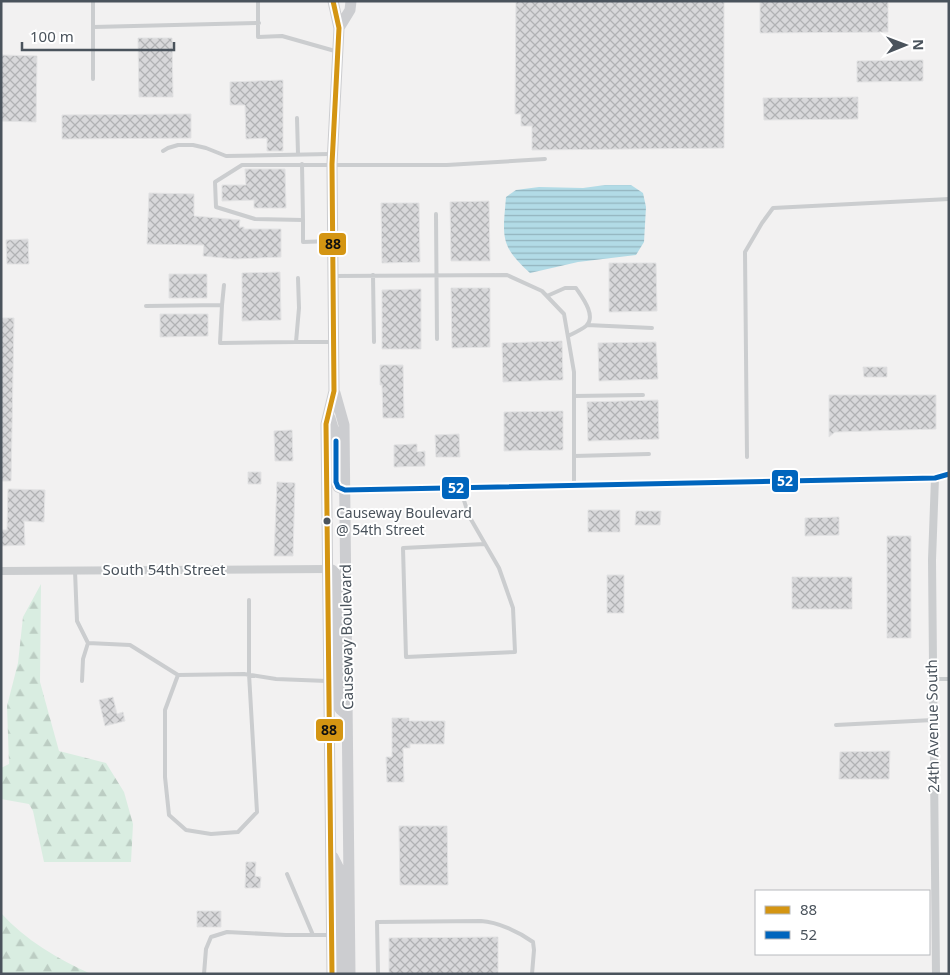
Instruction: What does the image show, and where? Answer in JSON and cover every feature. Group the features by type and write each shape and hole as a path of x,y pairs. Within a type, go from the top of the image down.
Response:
{"main road":[{"name":"Causeway Boulevard","path":"332,974 326,424 334,392 332,159 339,28 333,1"},
{"name":"Causeway Boulevard","path":"339,28 350,10 351,1"},
{"name":"Causeway Boulevard","path":"334,392 344,425 350,974"},
{"path":"328,414 336,438 336,482 338,487 345,490"},
{"path":"328,569 335,573 340,709 348,715"},
{"path":"331,853 340,871 341,974"}],"street":[{"path":"345,490 935,478 948,476"},
{"name":"24th Avenue South","path":"935,478 932,560 932,679 936,974"},
{"name":"South 54th Street","path":"1,571 328,569"}],"lane":[{"path":"92,79 93,1"},
{"path":"258,1 258,37 282,36 337,51"},
{"path":"93,27 259,23"},
{"path":"297,118 298,154"},
{"path":"163,151 178,145 192,145 226,156 298,154 332,159 447,165 545,159"},
{"path":"303,220 256,219 216,207 215,182 242,165 302,164 332,159"},
{"path":"302,164 303,242 333,241"},
{"path":"748,457 745,252 773,208 949,199"},
{"path":"436,214 436,339"},
{"path":"373,275 374,342"},
{"path":"333,276 507,275 542,291 548,296 564,314 574,372 574,485"},
{"path":"296,342 299,308 298,278"},
{"path":"224,285 220,344 334,342"},
{"path":"548,296 565,288 576,288 585,302 590,320 586,325 568,336"},
{"path":"146,306 222,306"},
{"path":"586,325 652,328"},
{"path":"574,396 644,396"},
{"path":"574,456 649,454"},
{"path":"460,488 469,516 499,568 513,608 515,652 406,657 404,548 485,544"},
{"path":"75,571 77,621 88,643 83,659 82,681"},
{"path":"178,675 165,710 165,777 169,815 186,830 211,834 238,832 257,812 249,674 249,600"},
{"path":"88,643 130,644 178,675 249,674 276,679 329,681"},
{"path":"932,679 949,679"},
{"path":"836,725 933,720"},
{"path":"287,874 313,935"},
{"path":"378,974 377,922 481,921 496,923 533,942 532,974"},
{"path":"204,974 206,949 211,937 227,932 332,935"}],"green space":[{"path":"41,584 40,682 59,751 106,763 124,792 133,824 131,862 44,862 33,811 29,804 1,799 1,768 9,764 7,706 18,663 23,617"},
{"path":"1,913 31,940 66,962 91,974 1,974"}],"water":[{"path":"605,185 631,185 643,193 646,207 644,242 636,255 578,262 530,273 513,255 505,239 506,197 516,190 539,187 583,188"}],"building":[{"path":"516,1 724,1 724,148 532,150 532,126 521,126 521,114 515,114"},
{"path":"760,1 888,1 888,32 760,33"},
{"path":"138,38 172,38 173,97 139,97"},
{"path":"1,55 37,56 36,122 1,121"},
{"path":"923,60 923,81 857,82 857,61"},
{"path":"283,80 283,151 267,151 267,138 246,139 245,105 230,105 230,82"},
{"path":"858,97 858,119 764,120 763,98"},
{"path":"191,114 191,138 62,139 62,115"},
{"path":"245,169 285,169 286,208 254,208 254,200 222,201 222,185 246,185"},
{"path":"149,193 194,194 194,216 240,220 239,227 244,227 244,229 281,229 281,257 235,259 203,256 204,245 147,244"},
{"path":"489,201 490,261 451,261 450,202"},
{"path":"381,203 419,203 420,262 382,263"},
{"path":"28,239 29,264 7,264 6,240"},
{"path":"609,263 656,263 657,311 609,312"},
{"path":"280,272 281,320 242,321 242,273"},
{"path":"169,274 207,274 207,298 169,298"},
{"path":"451,288 490,288 490,347 452,348"},
{"path":"421,289 421,349 382,349 382,290"},
{"path":"160,314 208,314 208,336 160,337"},
{"path":"1,318 14,318 11,481 1,481"},
{"path":"562,341 563,380 503,382 502,343"},
{"path":"656,342 658,379 599,381 598,343"},
{"path":"380,365 403,365 404,418 383,418"},
{"path":"863,367 887,367 887,377 864,377"},
{"path":"829,395 936,395 936,429 835,432 829,437"},
{"path":"658,400 659,439 588,441 587,402"},
{"path":"563,411 563,450 504,451 504,412"},
{"path":"292,430 293,461 275,461 274,431"},
{"path":"459,434 460,457 436,457 435,435"},
{"path":"417,444 417,452 425,451 425,466 394,467 394,445"},
{"path":"248,472 261,472 261,484 248,484"},
{"path":"277,482 295,483 293,556 274,556"},
{"path":"8,489 45,490 44,522 24,521 25,545 1,546 1,530 7,530"},
{"path":"588,510 620,510 620,532 588,532"},
{"path":"636,511 661,511 660,525 635,525"},
{"path":"839,517 839,535 805,536 805,518"},
{"path":"887,536 911,536 911,638 887,638"},
{"path":"607,575 624,575 624,613 607,613"},
{"path":"792,577 852,577 852,609 792,609"},
{"path":"113,697 117,714 123,712 125,721 105,726 99,700"},
{"path":"392,718 409,718 409,721 445,721 444,744 410,744 410,748 403,748 404,782 387,782 386,757 392,757"},
{"path":"890,751 889,779 839,779 840,752"},
{"path":"399,826 447,826 448,885 400,885"},
{"path":"246,862 256,862 255,876 261,877 260,888 245,888"},
{"path":"197,911 221,911 221,927 197,927"},
{"path":"498,937 498,974 389,974 389,938"}],"transit line":[{"name":"88","path":"332,974 326,424 334,391 332,164 339,28 333,1"},
{"name":"52","path":"336,441 336,482 338,487 345,490 935,478 949,474"}],"place":[{"name":"Causeway Boulevard @ 54th Street","path":"327,521"}]}
